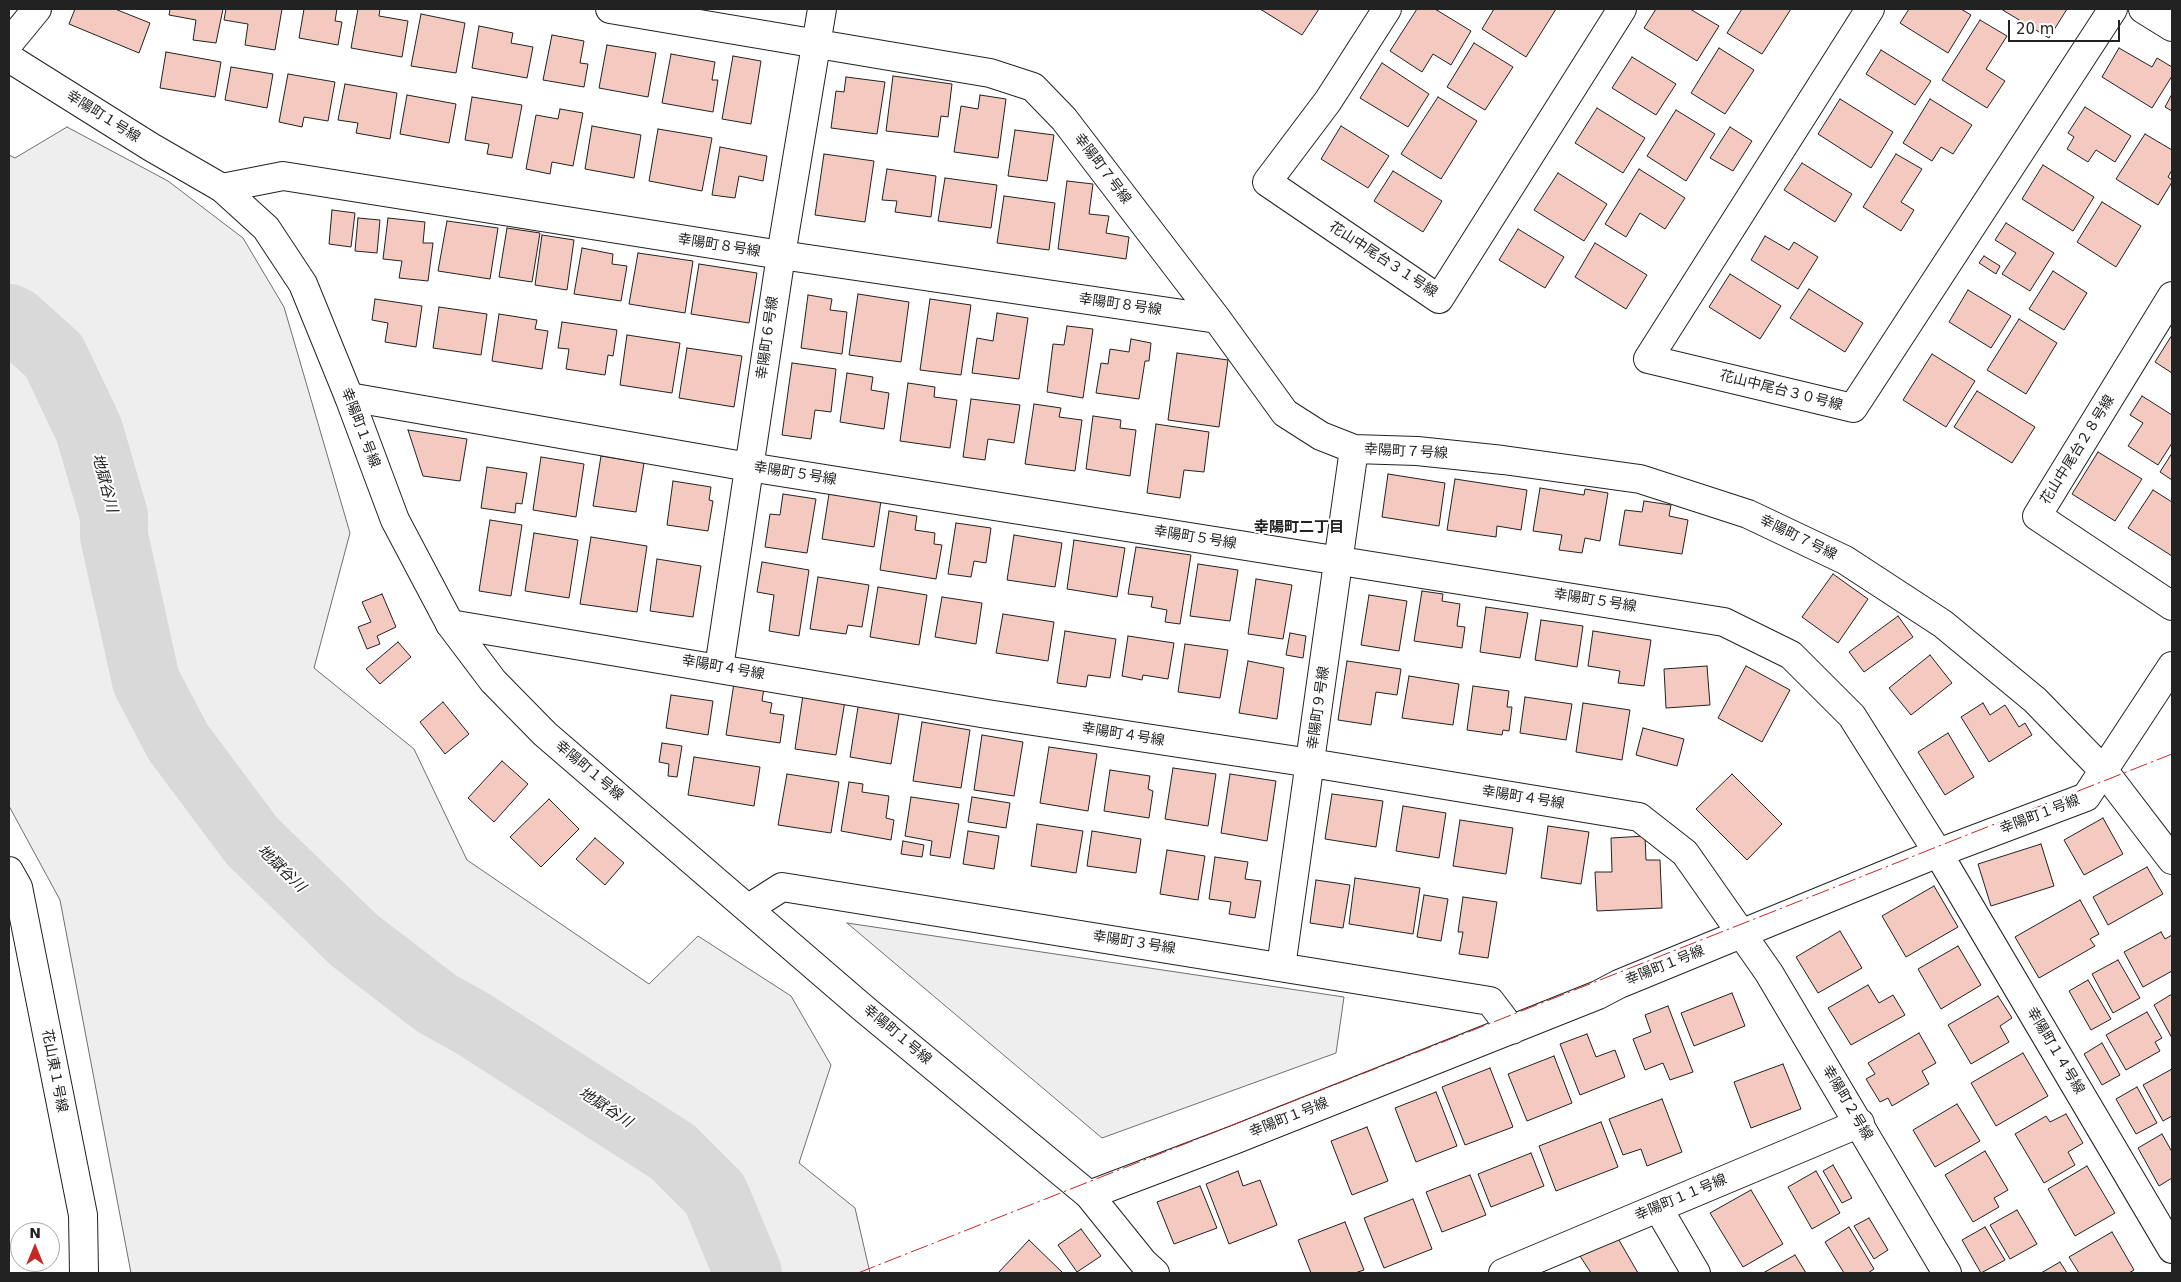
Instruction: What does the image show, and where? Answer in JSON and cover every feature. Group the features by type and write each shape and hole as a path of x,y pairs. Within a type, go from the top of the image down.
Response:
{"street":[{"path":"9,43 37,9"},
{"name":"幸陽町７号線","path":"610,9 990,73 1033,87 1064,119 1217,319 1285,413 1321,436 1354,449 1417,450 1640,479 1748,514 1845,560 1943,624 2034,700 2104,771 2172,860"},
{"name":"幸陽町６号線","path":"720,668 780,255 822,9"},
{"name":"花山中尾台３１号線","path":"1387,9 1328,101 1267,182 1439,299 1622,9"},
{"name":"花山中尾台３０号線","path":"1870,9 1648,359 1853,408 2113,9"},
{"path":"2143,9 2172,27"},
{"name":"幸陽町１号線","path":"9,58 222,188 266,228 303,284 349,397 395,520 450,624 493,681 546,734 863,1008 1089,1195 1512,1030 1938,853 2086,798 2172,666"},
{"name":"幸陽町８号線","path":"222,188 283,176 780,255 1217,319"},
{"name":"花山中尾台２８号線","path":"2172,296 2037,516 2172,606"},
{"name":"幸陽町５号線","path":"349,397 750,467 1724,622 1791,655 1852,716 1938,853"},
{"name":"幸陽町９号線","path":"1281,967 1340,562 1354,449"},
{"name":"幸陽町４号線","path":"450,624 987,714 1311,763 1639,817 1684,853 1742,936"},
{"name":"幸陽町１４号線","path":"1938,853 2172,1249"},
{"name":"花山東１号線","path":"9,871 18,887 83,1215 84,1273"},
{"name":"幸陽町３号線","path":"749,908 782,887 1490,1001 1512,1030"},
{"name":"幸陽町２号線","path":"1742,936 1769,972 1947,1273"},
{"name":"幸陽町１１号線","path":"1502,1273 1860,1123"},
{"path":"1089,1195 1143,1262 1155,1273"},
{"path":"1658,1208 1696,1273"}],"shaded area":[{"path":"67,127 168,181 243,238 284,307 350,533 314,668 414,749 467,860 649,984 698,936 791,996 831,1065 799,1163 855,1208 870,1273 131,1273 60,900 9,806 9,155 15,158"},
{"path":"847,923 1344,997 1336,1053 1102,1138"}],"building":[{"path":"75,9 115,9 150,23 139,53 69,24"},
{"path":"170,9 223,9 216,43 193,40 196,20 169,15"},
{"path":"226,9 282,9 275,50 245,45 248,24 224,20"},
{"path":"304,9 337,9 335,21 342,22 338,45 299,38"},
{"path":"358,9 380,9 379,16 408,21 402,57 351,48"},
{"path":"1260,9 1319,9 1302,35"},
{"path":"1417,9 1435,9 1471,31 1451,65 1433,54 1422,72 1390,51"},
{"path":"1494,9 1556,9 1526,57 1482,29"},
{"path":"1656,9 1690,9 1719,26 1697,61 1644,28"},
{"path":"1742,9 1791,9 1762,54 1727,33"},
{"path":"1909,9 1961,9 1971,15 1948,53 1900,23"},
{"path":"2001,9 2067,9 2049,38"},
{"path":"421,14 465,23 456,73 411,66"},
{"path":"1980,20 2007,36 1986,69 2005,81 1987,108 1942,80"},
{"path":"479,26 513,33 511,43 533,47 527,78 472,68"},
{"path":"552,35 584,41 580,63 588,64 584,87 543,80"},
{"path":"1474,43 1513,67 1485,110 1447,87"},
{"path":"607,45 656,53 648,97 599,88"},
{"path":"1719,48 1754,70 1725,114 1691,93"},
{"path":"2119,48 2152,67 2157,58 2172,67 2172,76 2152,108 2102,77"},
{"path":"1881,50 1931,81 1915,105 1866,74"},
{"path":"166,52 221,62 215,97 160,88"},
{"path":"671,54 715,62 712,80 718,80 713,112 662,103"},
{"path":"733,56 761,61 751,124 722,119"},
{"path":"1632,57 1676,84 1656,115 1612,88"},
{"path":"1382,63 1429,94 1408,127 1360,98"},
{"path":"231,67 273,74 267,108 225,100"},
{"path":"288,74 335,82 328,121 304,117 302,127 279,122"},
{"path":"893,76 952,84 948,117 941,116 938,137 886,131"},
{"path":"846,77 885,82 877,134 831,128 836,91 844,92"},
{"path":"345,84 397,93 390,139 356,133 358,123 338,120"},
{"path":"2172,94 2172,111 2165,107"},
{"path":"407,95 456,104 449,143 400,134"},
{"path":"980,95 1006,99 998,158 954,152 961,106 978,109"},
{"path":"472,97 522,105 512,158 487,154 489,144 465,140"},
{"path":"1438,97 1477,121 1441,179 1401,154"},
{"path":"1840,99 1893,132 1871,168 1818,134"},
{"path":"1930,99 1972,125 1953,154 1941,147 1932,161 1903,143"},
{"path":"2085,107 2131,136 2115,162 2096,150 2088,162 2067,149 2074,137 2068,133"},
{"path":"1597,108 1645,138 1623,173 1575,143"},
{"path":"560,109 583,113 573,166 552,162 550,174 526,169 536,115 558,119"},
{"path":"1676,110 1715,134 1686,181 1647,156"},
{"path":"592,126 641,135 634,178 585,169"},
{"path":"1341,126 1389,156 1368,188 1321,159"},
{"path":"1730,127 1752,141 1733,171 1710,158"},
{"path":"658,129 712,138 702,191 649,181"},
{"path":"1015,130 1054,135 1047,181 1008,176"},
{"path":"2145,134 2172,150 2172,170 2168,177 2172,182 2158,205 2116,179"},
{"path":"720,147 767,156 763,181 739,176 735,198 712,195"},
{"path":"824,154 874,161 865,222 815,215"},
{"path":"1896,154 1922,169 1901,202 1914,210 1901,231 1863,207"},
{"path":"1802,163 1852,194 1835,222 1784,190"},
{"path":"2043,165 2094,197 2073,231 2022,199"},
{"path":"887,169 936,176 931,217 895,212 897,201 882,200"},
{"path":"1639,169 1685,198 1665,229 1640,213 1626,237 1605,224"},
{"path":"1393,171 1442,201 1423,232 1374,201"},
{"path":"1558,173 1607,204 1584,241 1534,210"},
{"path":"945,178 997,185 991,228 938,221"},
{"path":"1067,181 1093,184 1089,214 1109,216 1106,233 1129,237 1126,259 1058,249"},
{"path":"1004,196 1055,203 1049,250 997,243"},
{"path":"2102,202 2141,226 2116,267 2077,242"},
{"path":"332,210 355,213 351,247 329,244"},
{"path":"358,218 380,220 377,253 355,251"},
{"path":"388,218 425,222 423,243 433,243 428,281 399,278 402,261 383,259"},
{"path":"447,221 498,228 490,279 438,271"},
{"path":"2006,223 2054,253 2030,291 2002,274 2016,253 1995,240"},
{"path":"507,228 540,233 532,282 499,277"},
{"path":"1518,229 1564,257 1545,288 1499,260"},
{"path":"542,235 574,240 567,290 535,285"},
{"path":"1765,236 1789,250 1794,242 1818,257 1798,289 1751,260"},
{"path":"1595,243 1647,275 1626,309 1575,277"},
{"path":"582,248 613,254 612,264 627,266 621,301 574,294"},
{"path":"638,253 693,261 685,313 629,304"},
{"path":"1984,256 2000,266 1996,274 1979,263"},
{"path":"699,264 757,273 749,323 691,314"},
{"path":"2053,271 2087,293 2064,330 2029,309"},
{"path":"1730,274 1781,306 1760,339 1709,307"},
{"path":"1809,289 1863,323 1845,352 1790,318"},
{"path":"1968,290 2011,316 1991,348 1949,322"},
{"path":"858,294 909,302 901,362 849,355"},
{"path":"808,295 832,299 830,310 847,312 842,354 801,348"},
{"path":"375,299 422,306 416,347 385,342 388,323 372,320"},
{"path":"930,299 971,305 961,375 920,370"},
{"path":"439,307 487,314 481,355 433,348"},
{"path":"997,313 1028,318 1019,379 972,373 977,338 993,341"},
{"path":"499,314 537,320 535,329 548,331 542,369 492,361"},
{"path":"2019,319 2057,343 2026,394 1987,370"},
{"path":"562,322 617,330 613,356 608,355 605,375 566,369 569,349 558,348"},
{"path":"1067,326 1093,329 1083,398 1047,392 1053,344 1064,345"},
{"path":"627,335 680,343 672,393 620,385"},
{"path":"2172,335 2172,373 2155,362"},
{"path":"1131,339 1151,343 1149,361 1145,361 1139,399 1096,393 1101,363 1108,364 1110,349 1129,352"},
{"path":"687,348 742,356 734,407 679,398"},
{"path":"1177,353 1228,360 1219,427 1168,420"},
{"path":"1932,354 1975,381 1946,427 1903,400"},
{"path":"792,363 836,369 831,412 815,410 811,439 782,435"},
{"path":"847,373 873,377 871,390 889,393 884,429 840,422"},
{"path":"908,383 935,387 934,397 957,400 950,448 900,441"},
{"path":"1977,391 2035,427 2012,463 1954,427"},
{"path":"2142,396 2172,415 2172,443 2158,465 2128,446 2143,423 2130,415"},
{"path":"971,399 1020,405 1014,443 988,439 985,460 963,457"},
{"path":"1034,404 1061,408 1059,417 1082,420 1075,471 1025,464"},
{"path":"1093,416 1121,420 1120,428 1136,430 1130,476 1086,469"},
{"path":"1156,424 1209,432 1204,472 1184,470 1180,498 1147,493"},
{"path":"408,430 467,439 460,481 423,476"},
{"path":"2098,452 2142,479 2115,521 2072,494"},
{"path":"2172,453 2172,480 2160,472"},
{"path":"601,456 644,463 636,512 593,506"},
{"path":"541,457 584,464 576,517 533,510"},
{"path":"487,467 527,473 522,504 516,503 515,513 481,508"},
{"path":"1388,474 1445,483 1439,526 1382,517"},
{"path":"1455,479 1527,490 1521,530 1497,526 1496,537 1447,530"},
{"path":"673,481 711,487 709,500 713,501 708,531 667,525"},
{"path":"1540,488 1584,495 1585,489 1608,493 1600,541 1585,538 1582,553 1559,550 1562,535 1533,531"},
{"path":"2153,490 2172,502 2172,556 2128,528"},
{"path":"783,494 816,499 807,553 765,547 770,514 780,515"},
{"path":"829,494 881,501 874,547 822,539"},
{"path":"1644,501 1671,505 1669,516 1688,520 1682,554 1619,545 1625,510 1642,512"},
{"path":"889,511 917,516 915,530 935,533 934,544 942,545 936,579 880,570"},
{"path":"490,520 522,525 511,596 479,591"},
{"path":"956,523 991,528 986,563 974,561 971,577 948,574"},
{"path":"534,533 578,540 569,598 525,591"},
{"path":"1014,535 1062,543 1055,587 1007,580"},
{"path":"591,537 647,546 637,612 580,604"},
{"path":"1074,540 1125,548 1117,597 1067,589"},
{"path":"1136,547 1191,555 1180,624 1165,622 1167,610 1151,607 1153,597 1128,594"},
{"path":"657,559 701,566 693,617 650,611"},
{"path":"762,562 809,570 799,636 769,631 774,595 757,592"},
{"path":"1198,564 1238,570 1230,621 1190,616"},
{"path":"1833,574 1868,599 1838,643 1802,617"},
{"path":"818,577 869,585 862,627 848,625 846,634 810,629"},
{"path":"1256,579 1292,585 1283,639 1248,634"},
{"path":"878,587 927,595 919,645 870,637"},
{"path":"1422,591 1443,594 1442,601 1460,604 1457,626 1465,627 1462,648 1414,641"},
{"path":"382,594 396,627 377,636 380,644 367,649 358,627 371,622 362,602"},
{"path":"1369,595 1407,601 1399,651 1361,645"},
{"path":"942,597 982,603 976,644 935,637"},
{"path":"1486,607 1528,613 1520,658 1480,652"},
{"path":"1003,614 1054,622 1048,661 996,653"},
{"path":"1898,616 1913,637 1864,672 1849,652"},
{"path":"1541,620 1583,626 1577,667 1535,660"},
{"path":"1065,631 1116,639 1110,678 1088,675 1086,687 1057,683"},
{"path":"1593,631 1651,640 1644,686 1618,683 1620,671 1588,666"},
{"path":"1290,633 1306,636 1303,658 1286,655"},
{"path":"1128,636 1174,643 1168,679 1143,675 1142,680 1122,676"},
{"path":"398,642 411,657 380,684 366,669"},
{"path":"1185,644 1228,650 1220,698 1178,692"},
{"path":"1930,655 1952,683 1911,715 1889,688"},
{"path":"1248,661 1284,668 1277,719 1239,713"},
{"path":"1347,661 1401,669 1397,695 1376,692 1371,725 1338,720"},
{"path":"1707,666 1710,705 1666,708 1664,669"},
{"path":"1746,666 1790,690 1762,742 1718,718"},
{"path":"1409,676 1459,684 1453,725 1402,718"},
{"path":"734,683 764,688 762,701 772,703 770,713 784,715 780,743 726,735"},
{"path":"1473,686 1509,691 1507,707 1512,707 1509,731 1503,730 1502,735 1467,730"},
{"path":"671,695 713,701 708,735 666,728"},
{"path":"803,695 845,701 836,755 795,749"},
{"path":"1525,697 1572,704 1566,740 1520,733"},
{"path":"859,701 900,708 891,764 850,757"},
{"path":"443,702 469,734 445,754 420,722"},
{"path":"1583,703 1630,710 1622,760 1576,752"},
{"path":"1983,703 1990,715 2005,705 2019,727 2025,723 2032,735 1989,762 1961,717"},
{"path":"922,722 970,730 961,788 913,781"},
{"path":"1643,728 1684,739 1677,766 1636,755"},
{"path":"1948,733 1974,777 1945,795 1918,752"},
{"path":"982,735 1023,742 1014,796 974,790"},
{"path":"662,743 682,746 677,777 668,776 669,764 659,762"},
{"path":"1049,747 1097,754 1088,811 1040,803"},
{"path":"694,757 760,767 754,806 688,795"},
{"path":"502,761 528,784 494,822 468,798"},
{"path":"1173,768 1216,774 1208,826 1165,819"},
{"path":"1110,770 1150,776 1148,789 1153,791 1149,818 1104,811"},
{"path":"787,774 839,782 831,833 778,825"},
{"path":"1230,774 1276,781 1267,841 1221,833"},
{"path":"1732,774 1782,824 1747,860 1696,809"},
{"path":"849,782 863,784 862,792 889,796 886,818 894,820 891,840 841,831"},
{"path":"1332,794 1383,801 1376,847 1325,839"},
{"path":"911,797 959,804 950,858 930,855 932,841 905,836"},
{"path":"972,797 1010,803 1006,828 968,822"},
{"path":"549,799 579,829 541,867 510,837"},
{"path":"1403,806 1446,813 1439,858 1396,851"},
{"path":"2103,818 2123,854 2084,875 2064,840"},
{"path":"1460,820 1513,828 1506,874 1453,866"},
{"path":"1037,824 1083,831 1076,873 1031,866"},
{"path":"1548,826 1589,832 1581,884 1541,878"},
{"path":"968,831 999,836 994,869 963,864"},
{"path":"1092,831 1141,839 1136,873 1087,866"},
{"path":"1645,836 1646,860 1660,860 1662,908 1597,911 1595,872 1612,872 1611,838"},
{"path":"595,838 624,863 605,885 576,859"},
{"path":"903,841 924,845 922,857 901,854"},
{"path":"2041,844 2054,886 1991,906 1978,864"},
{"path":"1167,850 1205,856 1198,900 1160,894"},
{"path":"1215,857 1248,862 1245,879 1261,881 1255,918 1229,914 1231,902 1209,899"},
{"path":"2147,867 2163,894 2108,925 2093,897"},
{"path":"1355,878 1420,888 1413,934 1349,924"},
{"path":"1316,880 1350,885 1343,928 1310,923"},
{"path":"1934,886 1958,927 1906,957 1882,916"},
{"path":"1424,895 1448,899 1441,941 1417,937"},
{"path":"1463,897 1497,902 1488,958 1459,954 1463,932 1458,932"},
{"path":"2080,900 2099,934 2090,939 2095,946 2039,978 2015,937"},
{"path":"1840,931 1862,968 1818,993 1796,957"},
{"path":"2161,932 2165,939 2172,935 2172,971 2143,987 2124,952"},
{"path":"1958,946 1981,985 1941,1009 1918,969"},
{"path":"2118,960 2140,998 2113,1013 2092,974"},
{"path":"2088,980 2111,1019 2091,1030 2069,991"},
{"path":"1868,985 1879,1003 1893,995 1905,1015 1851,1045 1828,1008"},
{"path":"1732,993 1745,1026 1694,1046 1681,1013"},
{"path":"2172,994 2172,1038 2154,1005"},
{"path":"1998,996 2012,1018 2000,1026 2009,1042 1971,1064 1948,1025"},
{"path":"1668,1006 1693,1072 1670,1080 1663,1063 1645,1070 1633,1039 1651,1032 1645,1015"},
{"path":"2147,1012 2162,1038 2155,1042 2160,1051 2126,1070 2106,1035"},
{"path":"1919,1033 1936,1063 1922,1071 1929,1084 1892,1106 1888,1098 1880,1102 1866,1079 1875,1074 1868,1063"},
{"path":"1587,1034 1596,1057 1615,1050 1625,1077 1580,1095 1560,1044"},
{"path":"2102,1043 2120,1075 2102,1085 2084,1054"},
{"path":"2023,1053 2048,1096 1996,1126 1971,1083"},
{"path":"1554,1056 1572,1103 1527,1121 1508,1074"},
{"path":"1783,1064 1801,1109 1751,1128 1734,1082"},
{"path":"1490,1068 1513,1127 1465,1145 1442,1087"},
{"path":"2172,1069 2172,1116 2163,1121 2143,1085"},
{"path":"2137,1087 2157,1123 2136,1134 2116,1099"},
{"path":"1436,1092 1457,1146 1416,1162 1395,1108"},
{"path":"1662,1099 1682,1152 1647,1166 1641,1149 1623,1155 1609,1119"},
{"path":"1957,1104 1980,1141 1935,1167 1913,1130"},
{"path":"2066,1114 2083,1143 2068,1152 2075,1165 2044,1183 2015,1134 2046,1116 2050,1122"},
{"path":"1601,1122 1618,1167 1556,1191 1539,1146"},
{"path":"1367,1127 1388,1181 1352,1195 1331,1141"},
{"path":"2162,1134 2172,1152 2172,1178 2159,1186 2138,1148"},
{"path":"1985,1151 2008,1190 1994,1198 1999,1207 1973,1222 1945,1175"},
{"path":"1531,1153 1544,1186 1491,1207 1478,1174"},
{"path":"1833,1165 1852,1198 1842,1203 1823,1171"},
{"path":"2087,1166 2115,1213 2075,1236 2048,1189"},
{"path":"1238,1171 1243,1186 1260,1180 1277,1225 1229,1244 1206,1184"},
{"path":"1816,1171 1840,1213 1812,1229 1788,1187"},
{"path":"1470,1175 1486,1215 1442,1232 1426,1192"},
{"path":"1200,1186 1217,1228 1174,1244 1157,1202"},
{"path":"1751,1190 1783,1244 1743,1267 1710,1213"},
{"path":"1413,1199 1432,1249 1384,1268 1364,1218"},
{"path":"2017,1210 2037,1244 2010,1259 1990,1225"},
{"path":"1869,1218 1888,1250 1874,1259 1854,1226"},
{"path":"1345,1222 1364,1270 1355,1273 1311,1273 1298,1240"},
{"path":"1849,1227 1874,1269 1868,1273 1844,1273 1825,1242"},
{"path":"1985,1227 2005,1260 1981,1273 1962,1240"},
{"path":"1081,1229 1101,1256 1077,1272 1058,1245"},
{"path":"2112,1232 2134,1270 2129,1273 2079,1273 2069,1257"},
{"path":"1616,1235 1638,1273 1591,1273 1580,1256"},
{"path":"1029,1240 1063,1273 998,1273"},
{"path":"1795,1255 1806,1273 1763,1273"},
{"path":"2060,1262 2067,1273 2041,1273"}],"waterway":[{"name":"地獄谷川","path":"9,318 15,321 54,356 89,430 114,516 114,536 146,681 178,742 252,841 354,940 436,1003 475,1025 673,1152 715,1194 748,1273"}],"power":[{"path":"858,1273 2172,754"}],"district":[{"name":"幸陽町二丁目","path":"1299,528"}]}
